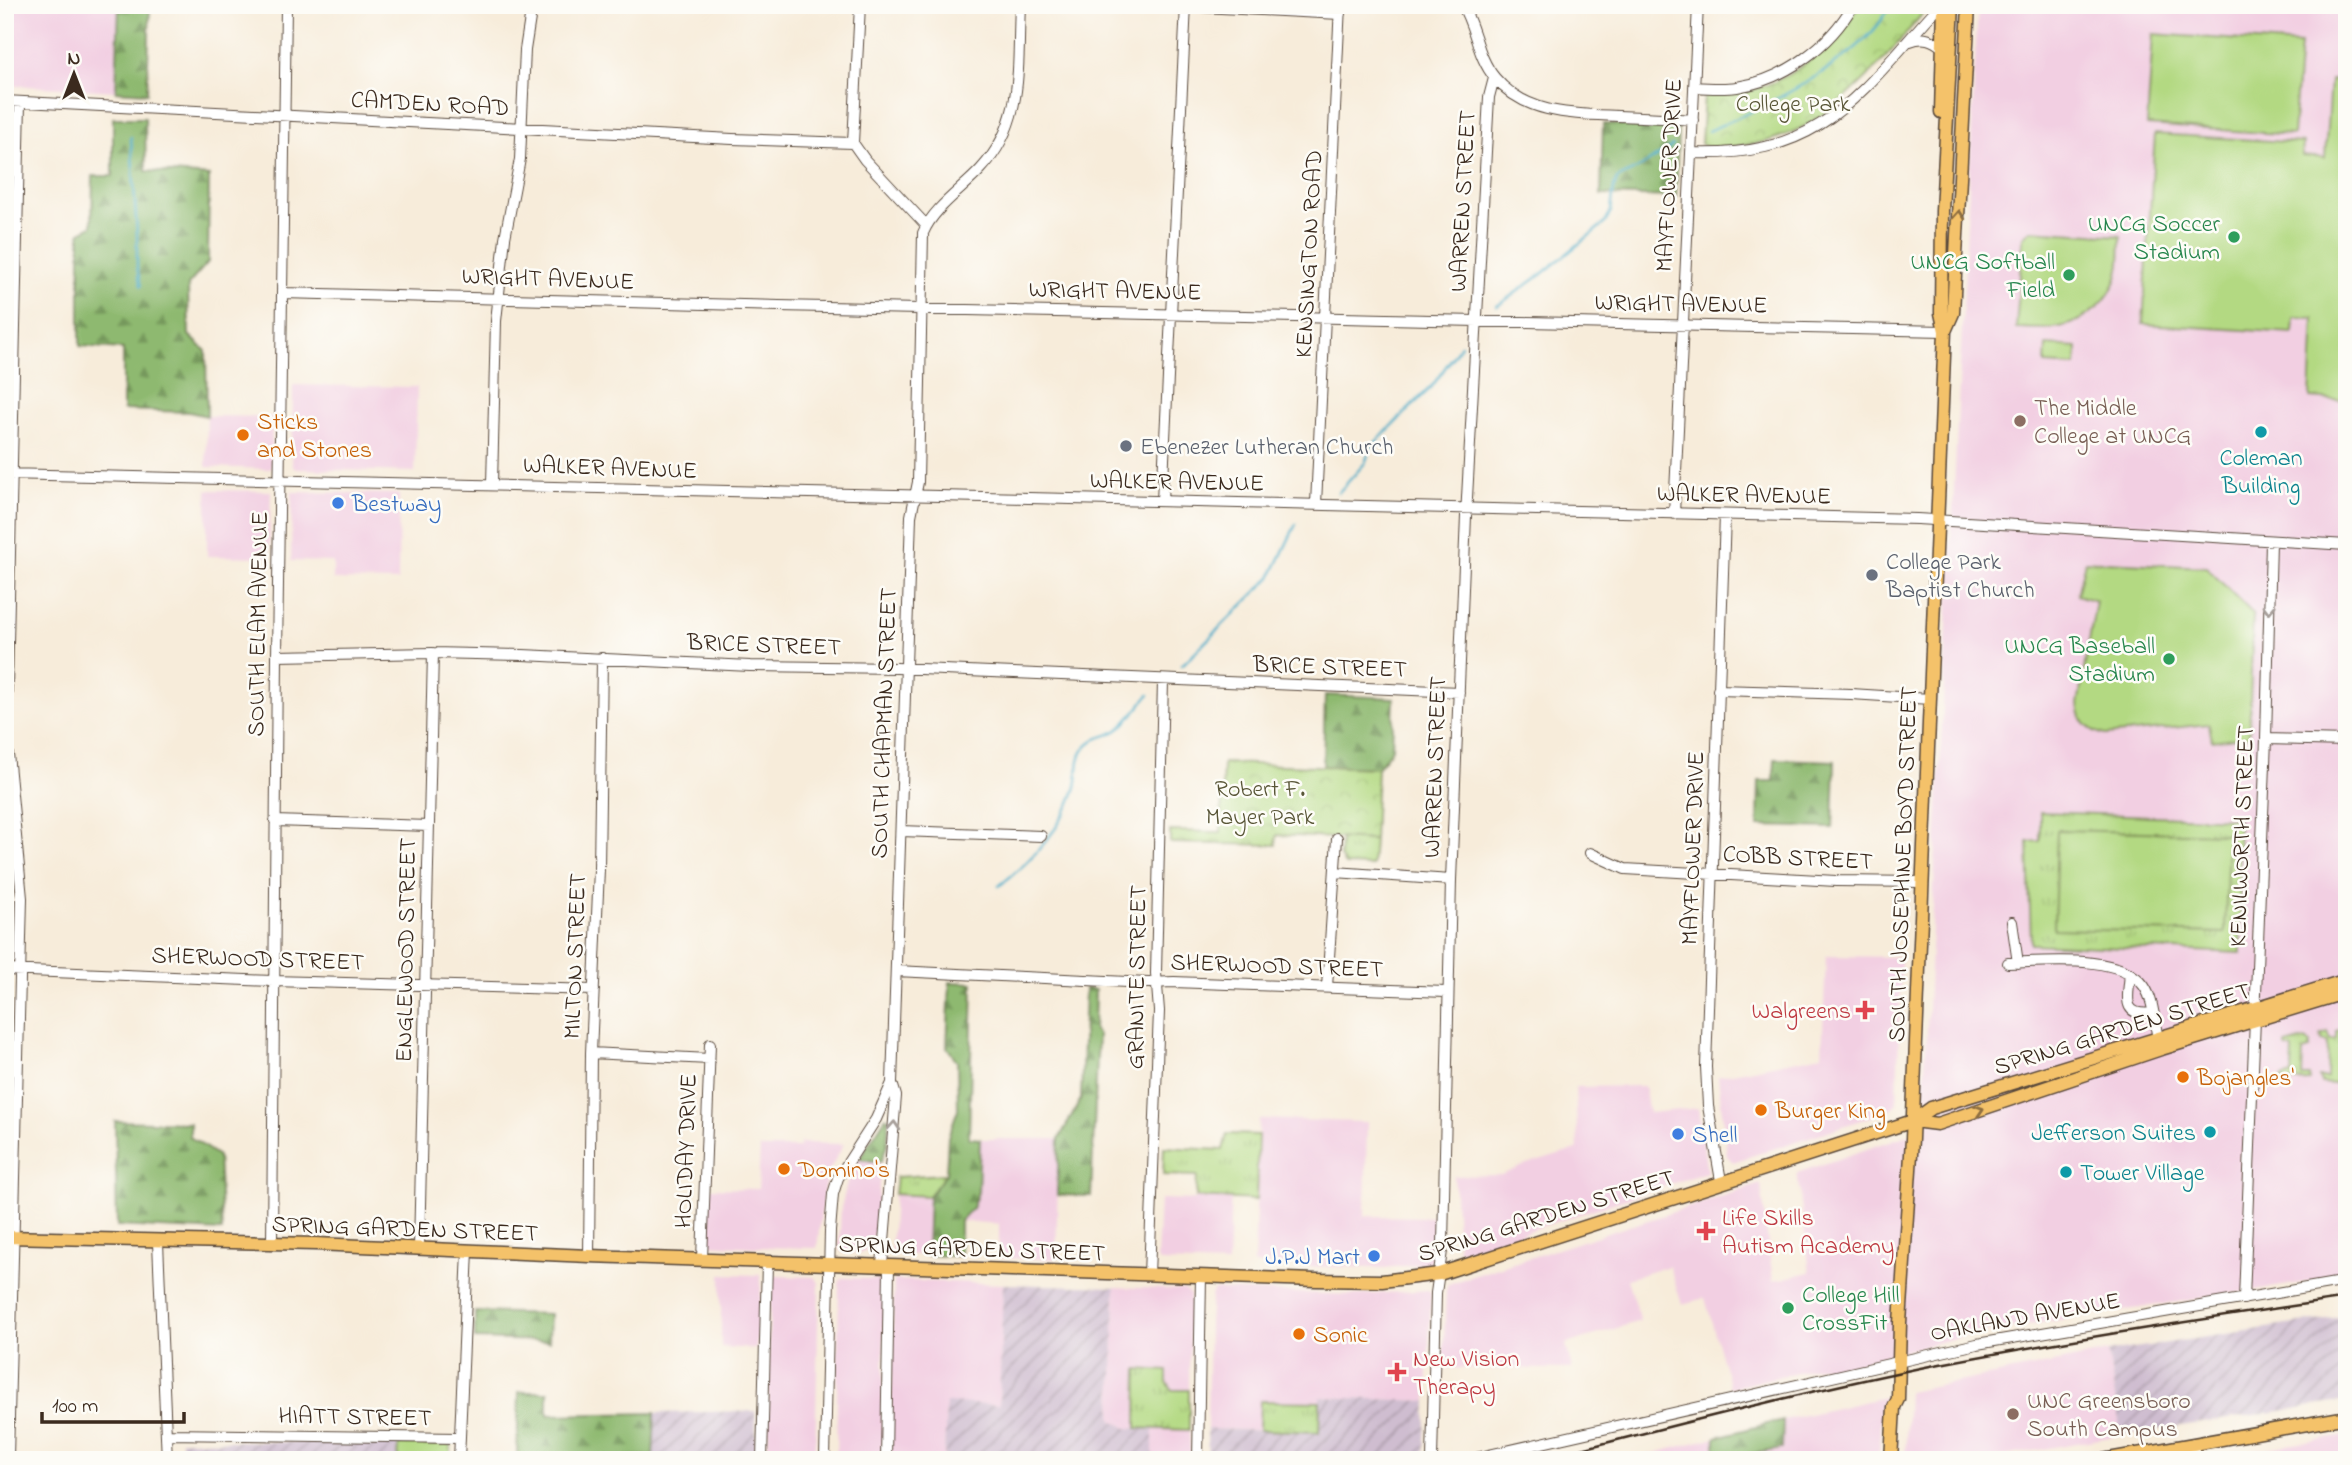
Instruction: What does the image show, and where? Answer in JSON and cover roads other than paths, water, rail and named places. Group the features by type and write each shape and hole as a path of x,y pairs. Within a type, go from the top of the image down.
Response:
{"main road":[{"path":"1942,5 1941,116 1945,151"},
{"name":"SOUTH JOSEPHINE BOYD STREET","path":"1899,1460 1899,1362 1913,1121 1945,331 1941,313 1945,151 1953,5"},
{"name":"SOUTH JOSEPHINE BOYD STREET","path":"1945,331 1953,313 1969,5"},
{"name":"SPRING GARDEN STREET","path":"9,1237 419,1248 589,1256 1382,1281 1439,1274 1913,1121 1937,1124 2347,980"},
{"name":"SPRING GARDEN STREET","path":"2256,1014 2347,992"},
{"name":"SOUTH JOSEPHINE BOYD STREET","path":"1891,1460 1894,1407 1898,1399"},
{"path":"2103,1460 2347,1417"}],"street":[{"name":"SOUTH ELAM AVENUE","path":"272,1244 286,5"},
{"path":"492,484 496,321 502,257 520,159 525,50 532,5"},
{"path":"860,5 853,143 865,160 926,225 1000,147 1015,109 1020,5"},
{"path":"1161,5 1340,10"},
{"path":"1462,5 1481,54 1494,78 1515,96 1543,109 1558,112 1693,120"},
{"name":"MAYFLOWER DRIVE","path":"1674,514 1698,5"},
{"path":"1694,87 1737,87 1754,83 1786,69 1817,47 1836,29 1853,5"},
{"path":"1691,153 1743,152 1797,138 1818,126 1849,105 1942,5"},
{"path":"1162,501 1186,6"},
{"name":"KENSINGTON ROAD","path":"1316,504 1340,10"},
{"path":"1909,41 1926,38 1943,48"},
{"name":"WARREN STREET","path":"1432,1460 1436,1293 1443,1244 1446,992 1466,507 1489,97 1494,78"},
{"name":"CAMDEN ROAD","path":"5,101 284,117 853,143"},
{"path":"8,1457 9,1237 21,971 21,875 6,733 9,474 20,102"},
{"name":"SOUTH CHAPMAN STREET","path":"825,1460 831,1206 838,1178 876,1119 892,1083 911,516 916,496 923,233 926,225"},
{"name":"WRIGHT AVENUE","path":"283,293 1945,331"},
{"name":"WALKER AVENUE","path":"9,474 1936,520 2347,545"},
{"name":"MAYFLOWER DRIVE","path":"1721,1181 1708,1106 1706,1067 1726,515"},
{"name":"KENILWORTH STREET","path":"2244,1299 2271,541"},
{"name":"BRICE STREET","path":"277,656 433,653 602,658 750,666 907,669 1459,692"},
{"name":"ENGLEWOOD STREET","path":"419,1248 433,653"},
{"name":"MILTON STREET","path":"589,1256 591,1053 599,869 602,658"},
{"name":"GRANITE STREET","path":"1149,1275 1159,1011 1156,973 1163,681"},
{"path":"1718,691 1930,699"},
{"path":"2266,739 2347,741"},
{"path":"275,821 429,826"},
{"path":"901,831 1041,836"},
{"path":"1327,987 1336,838"},
{"name":"COBB STREET","path":"1590,853 1625,869 1836,881 1923,882"},
{"path":"1335,872 1451,880"},
{"path":"2012,922 2013,963 2086,961 2116,968 2143,983 2159,1044"},
{"name":"SHERWOOD STREET","path":"5,970 594,990"},
{"name":"SHERWOOD STREET","path":"896,971 1446,992"},
{"path":"2130,974 2128,1003 2131,1009 2138,1014 2153,1013"},
{"name":"HOLIDAY DRIVE","path":"702,1259 710,1044"},
{"path":"591,1053 709,1059"},
{"path":"886,1460 885,1266 889,1168 896,1096 892,1083"},
{"path":"158,1242 167,1460"},
{"path":"459,1460 468,1250"},
{"path":"762,1460 767,1262"},
{"path":"1198,1460 1201,1276"},
{"name":"OAKLAND AVENUE","path":"1467,1460 1977,1344 2347,1281"},
{"name":"HIATT STREET","path":"166,1434 459,1438"},
{"path":"2194,1443 2194,1460"}],"waterway":[{"path":"1708,131 1783,96 1836,63 1878,25 1890,5"},
{"path":"131,137 137,268 141,286"},
{"path":"1497,306 1606,222 1611,211 1617,179 1672,146"},
{"path":"1338,493 1365,463 1371,447 1433,385 1461,345"},
{"path":"1182,665 1271,577 1296,524"},
{"path":"999,886 1023,866 1054,831 1075,790 1081,754 1087,745 1120,728 1149,695"}],"railway":[{"path":"1539,1460 1889,1374 2092,1337 2347,1298"}],"place":[{"name":"UNCG Soccer Stadium","path":"2234,237"},
{"name":"UNCG Softball Field","path":"2069,275"},
{"name":"The Middle College at UNCG","path":"2020,421"},
{"name":"Coleman Building","path":"2261,432"},
{"name":"Sticks and Stones","path":"243,435"},
{"name":"Ebenezer Lutheran Church","path":"1126,446"},
{"name":"Bestway","path":"338,503"},
{"name":"College Park Baptist Church","path":"1872,575"},
{"name":"UNCG Baseball Stadium","path":"2169,659"},
{"name":"Walgreens","path":"1865,1010"},
{"name":"Bojangles'","path":"2183,1077"},
{"name":"Burger King","path":"1761,1110"},
{"name":"Jefferson Suites","path":"2210,1132"},
{"name":"Shell","path":"1678,1134"},
{"name":"Domino's","path":"784,1169"},
{"name":"Tower Village","path":"2066,1172"},
{"name":"Life Skills Autism Academy","path":"1706,1231"},
{"name":"J.P.J Mart","path":"1374,1256"},
{"name":"College Hill CrossFit","path":"1788,1308"},
{"name":"Sonic","path":"1299,1334"},
{"name":"New Vision Therapy","path":"1397,1372"},
{"name":"UNC Greensboro South Campus","path":"2013,1414"}],"park label":[{"name":"College Park","path":"1793,103"},
{"name":"Robert F. Mayer Park","path":"1260,802"}]}
